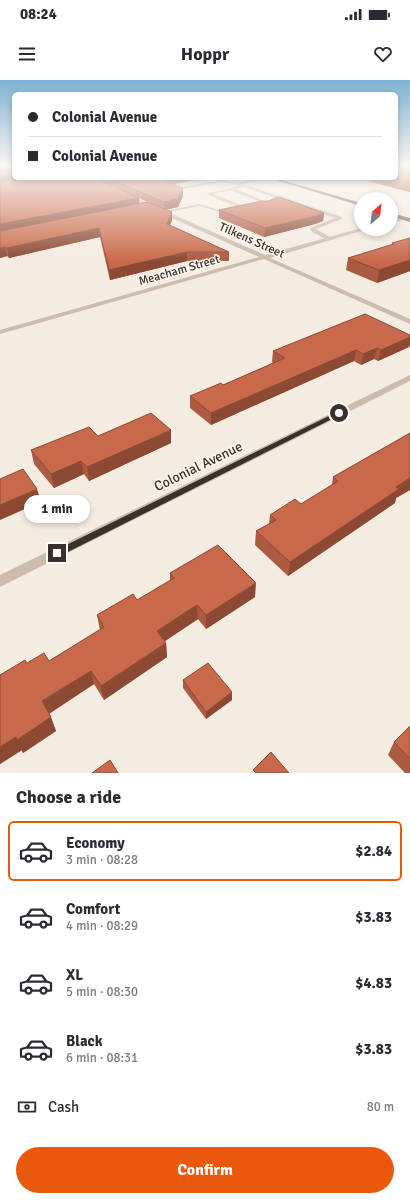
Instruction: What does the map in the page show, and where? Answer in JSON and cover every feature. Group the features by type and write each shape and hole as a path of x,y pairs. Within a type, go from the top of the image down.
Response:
{"main road":[{"path":"335,197 354,203"},
{"path":"398,216 410,220"}],"street":[{"name":"Tilkens Street","path":"129,197 410,322"},
{"path":"217,197 240,206 258,208"},
{"path":"229,202 251,197"},
{"path":"254,197 270,204 265,207"},
{"path":"278,197 340,218 313,228 313,230 329,239"},
{"path":"162,212 200,205 227,214"},
{"path":"139,208 149,206"},
{"path":"398,220 403,218"},
{"name":"Meacham Street","path":"0,332 354,232"},
{"name":"Colonial Avenue","path":"0,581 410,378"}],"building":[{"path":"0,197 139,198 0,224"},
{"path":"153,197 179,197 178,199 164,202"},
{"path":"280,197 324,213 265,228 219,210"},
{"path":"147,202 172,212 167,224 229,252 187,252 109,270 99,228 7,248 0,248 0,231"},
{"path":"410,238 410,260 379,270 348,258 394,244 392,243"},
{"path":"365,314 410,335 410,337 381,350 377,348 363,354 356,350 211,413 190,396 221,383 223,385 285,358 273,351"},
{"path":"151,413 171,430 87,467 81,461 51,474 31,450 89,427 98,436"},
{"path":"410,433 410,478 396,487 399,489 290,562 256,531 276,520 270,515 295,499 301,504 338,481 333,477"},
{"path":"23,469 37,489 0,505 0,479"},
{"path":"218,545 256,583 206,615 197,605 157,631 166,643 101,686 91,671 42,701 51,717 17,740 16,737 0,747 0,675 25,660 27,663 44,653 49,661 104,627 97,615 133,594 137,600 174,578 170,573"},
{"path":"208,663 232,692 206,712 183,680"},
{"path":"410,726 410,759 394,742"},
{"path":"271,752 289,773 256,773 253,770"},
{"path":"110,760 118,773 92,773"}],"route":[{"path":"57,553 339,413"}]}
